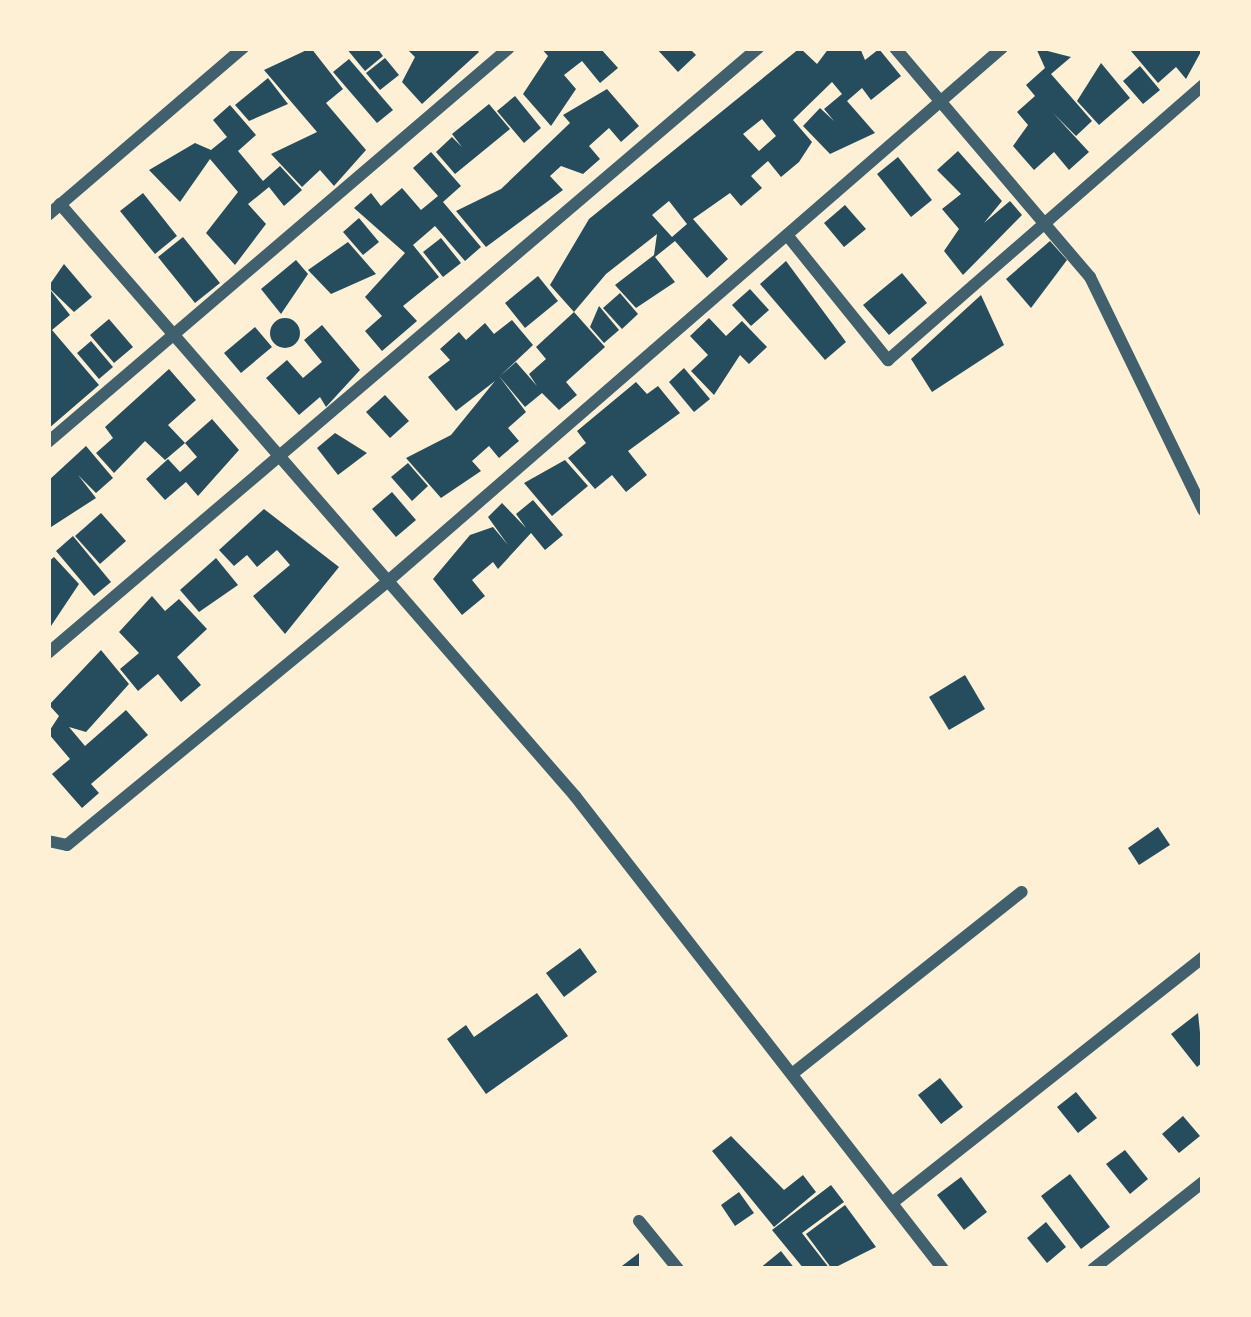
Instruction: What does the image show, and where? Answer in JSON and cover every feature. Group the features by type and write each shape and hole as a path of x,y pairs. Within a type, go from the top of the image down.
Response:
{"street":[{"path":"48,215 243,48"},
{"path":"48,442 166,334 509,48"},
{"path":"48,653 758,48"},
{"path":"895,48 1047,221 1109,309 1203,510"},
{"path":"49,842 67,845 388,580 1002,48"},
{"path":"787,235 888,360 1203,85"},
{"path":"60,204 166,334 575,796 943,1269"},
{"path":"792,1074 1022,892"},
{"path":"892,1203 1203,957"},
{"path":"1093,1269 1203,1182"},
{"path":"639,1222 678,1269"}],"building":[{"path":"311,48 343,89 326,103 366,150 334,186 320,170 302,187 271,154 317,132 264,70"},
{"path":"346,48 377,48 383,56 365,71"},
{"path":"406,48 475,48 479,52 422,104 402,82 415,57"},
{"path":"541,48 600,48 618,68 600,83 582,61 564,75 576,89 551,126 523,94 548,56"},
{"path":"656,48 689,48 696,55 678,72"},
{"path":"800,48 817,64 829,48 860,48 865,60 879,49 901,76 871,100 862,88 847,101 875,133 830,154 803,126 820,108 834,121 824,109 842,94 832,82 793,120 812,142 799,162 781,177 768,161 751,176 762,188 741,206 730,193 693,219 728,259 707,278 675,241 655,257 675,282 636,308 615,285 654,255 657,234 606,274 574,312 550,285 589,219","holes":["762,119 776,136 759,151 743,134","669,201 687,224 672,237 652,215"]},
{"path":"1036,48 1071,57 1051,74 1092,121 1076,136 1053,113 1089,152 1069,170 1054,152 1034,170 1013,146 1028,125 1017,112 1035,96 1026,85 1045,68"},
{"path":"1203,48 1186,79 1176,67 1158,83 1131,51"},
{"path":"385,58 399,75 380,90 366,73"},
{"path":"349,59 393,110 377,123 333,72"},
{"path":"1101,63 1130,98 1099,125 1077,101"},
{"path":"1140,66 1160,90 1143,104 1123,81"},
{"path":"268,78 288,104 249,121 235,105"},
{"path":"607,89 639,126 621,142 609,128 589,146 600,159 583,174 561,166 550,176 563,190 486,247 456,211 501,189 570,123 563,115"},
{"path":"515,96 541,128 524,143 497,111"},
{"path":"489,104 510,129 455,174 436,152 452,137 462,147 452,134"},
{"path":"230,105 256,135 238,151 263,181 280,166 302,190 284,206 269,187 248,204 266,224 235,265 206,233 238,192 210,159 180,202 149,170 195,143 211,150 227,137 213,120"},
{"path":"958,151 1002,201 984,223 1010,201 1022,215 963,275 944,251 959,229 942,209 961,194 937,170"},
{"path":"431,152 461,186 443,202 481,247 465,261 435,226 413,245 439,277 403,306 417,321 382,351 365,331 382,316 365,297 405,253 354,208 371,193 381,206 402,188 421,210 438,196 413,168"},
{"path":"898,157 932,200 911,217 877,174"},
{"path":"143,193 177,236 155,254 120,211"},
{"path":"845,205 866,229 844,247 824,223"},
{"path":"359,218 379,242 363,255 343,232"},
{"path":"183,237 220,283 195,303 158,257"},
{"path":"441,238 461,263 443,277 423,252"},
{"path":"1050,241 1067,260 1031,308 1006,279"},
{"path":"348,242 376,274 331,294 308,270"},
{"path":"296,260 308,274 281,314 261,289"},
{"path":"786,261 846,342 825,360 760,284"},
{"path":"64,264 92,297 74,312 48,287"},
{"path":"902,273 927,303 889,335 863,305"},
{"path":"538,276 558,301 525,328 505,303"},
{"path":"48,287 70,315 52,330 99,385 48,429"},
{"path":"750,289 769,310 751,326 732,305"},
{"path":"620,293 638,314 622,329 603,308"},
{"path":"981,295 1004,345 932,392 911,359"},
{"path":"599,306 619,330 604,343 590,327"},
{"path":"574,312 605,347 566,382 577,395 559,410 542,393 525,407 499,376 526,412 508,428 519,441 499,458 489,446 472,461 481,471 441,498 406,458 451,435 495,381 456,411 428,377 450,360 440,349 459,332 466,340 485,323 494,334 512,320 533,345 500,376 516,362 537,386 529,374 546,359 536,347"},
{"path":"285,318 300,333 285,348 270,333"},
{"path":"709,318 726,336 742,321 767,347 749,364 740,355 714,395 691,371 708,355 690,336"},
{"path":"109,319 133,347 114,363 90,335"},
{"path":"322,325 360,370 326,407 320,397 299,415 266,378 287,360 303,378 322,362 304,340"},
{"path":"255,327 272,347 241,373 224,353"},
{"path":"91,341 113,367 99,379 77,353"},
{"path":"684,368 710,399 694,412 669,382"},
{"path":"169,369 196,400 168,425 185,443 165,460 145,441 114,473 96,453 113,438 105,427"},
{"path":"636,382 647,394 658,386 680,413 628,451 647,475 626,492 612,475 595,489 568,458 586,443 577,431"},
{"path":"385,395 409,421 390,438 366,412"},
{"path":"212,419 239,450 198,496 186,482 165,500 146,479 168,459 180,472 197,457 185,443"},
{"path":"335,433 367,453 338,475 317,448"},
{"path":"86,446 113,478 96,493 78,475 96,498 48,529 48,481"},
{"path":"565,460 588,486 552,516 524,483"},
{"path":"408,463 428,486 412,501 391,477"},
{"path":"392,492 416,520 396,537 372,509"},
{"path":"533,500 563,535 545,550 531,533 498,569 493,562 472,580 485,596 462,615 433,579 470,535 493,527 508,545 488,517 502,503 526,528 516,514"},
{"path":"264,509 339,567 285,634 253,596 290,565 277,550 257,567 247,555 234,566 219,550"},
{"path":"101,513 126,541 100,564 75,536"},
{"path":"73,536 111,582 94,596 56,551"},
{"path":"54,557 79,584 51,626 48,562"},
{"path":"216,558 238,585 199,612 180,590"},
{"path":"152,596 165,611 179,599 207,629 177,657 201,685 181,702 158,674 138,691 120,669 139,653 119,632"},
{"path":"101,650 129,684 86,732 69,727 85,746 126,710 148,735 91,784 99,793 82,808 52,774 70,759 48,733 59,716 49,705"},
{"path":"965,675 985,709 949,730 929,697"},
{"path":"1158,827 1170,845 1139,865 1128,848"},
{"path":"580,948 597,972 564,997 546,973"},
{"path":"537,993 568,1036 486,1094 447,1039 466,1025 474,1037"},
{"path":"1198,1013 1203,1062 1197,1067 1171,1034"},
{"path":"940,1078 963,1107 941,1124 918,1095"},
{"path":"1076,1092 1097,1118 1078,1133 1057,1107"},
{"path":"1183,1116 1200,1136 1179,1153 1162,1134"},
{"path":"731,1136 784,1190 803,1175 816,1192 774,1227 712,1151"},
{"path":"1125,1150 1148,1179 1130,1194 1106,1164"},
{"path":"1070,1174 1110,1227 1081,1249 1041,1196"},
{"path":"961,1177 987,1212 964,1230 937,1195"},
{"path":"831,1185 844,1202 802,1233 830,1269 804,1269 772,1230"},
{"path":"739,1192 754,1213 735,1226 721,1205"},
{"path":"845,1205 876,1247 832,1269 806,1234"},
{"path":"1046,1222 1066,1247 1047,1263 1027,1238"},
{"path":"781,1251 795,1269 759,1269"},
{"path":"639,1253 639,1269 618,1269"}]}
